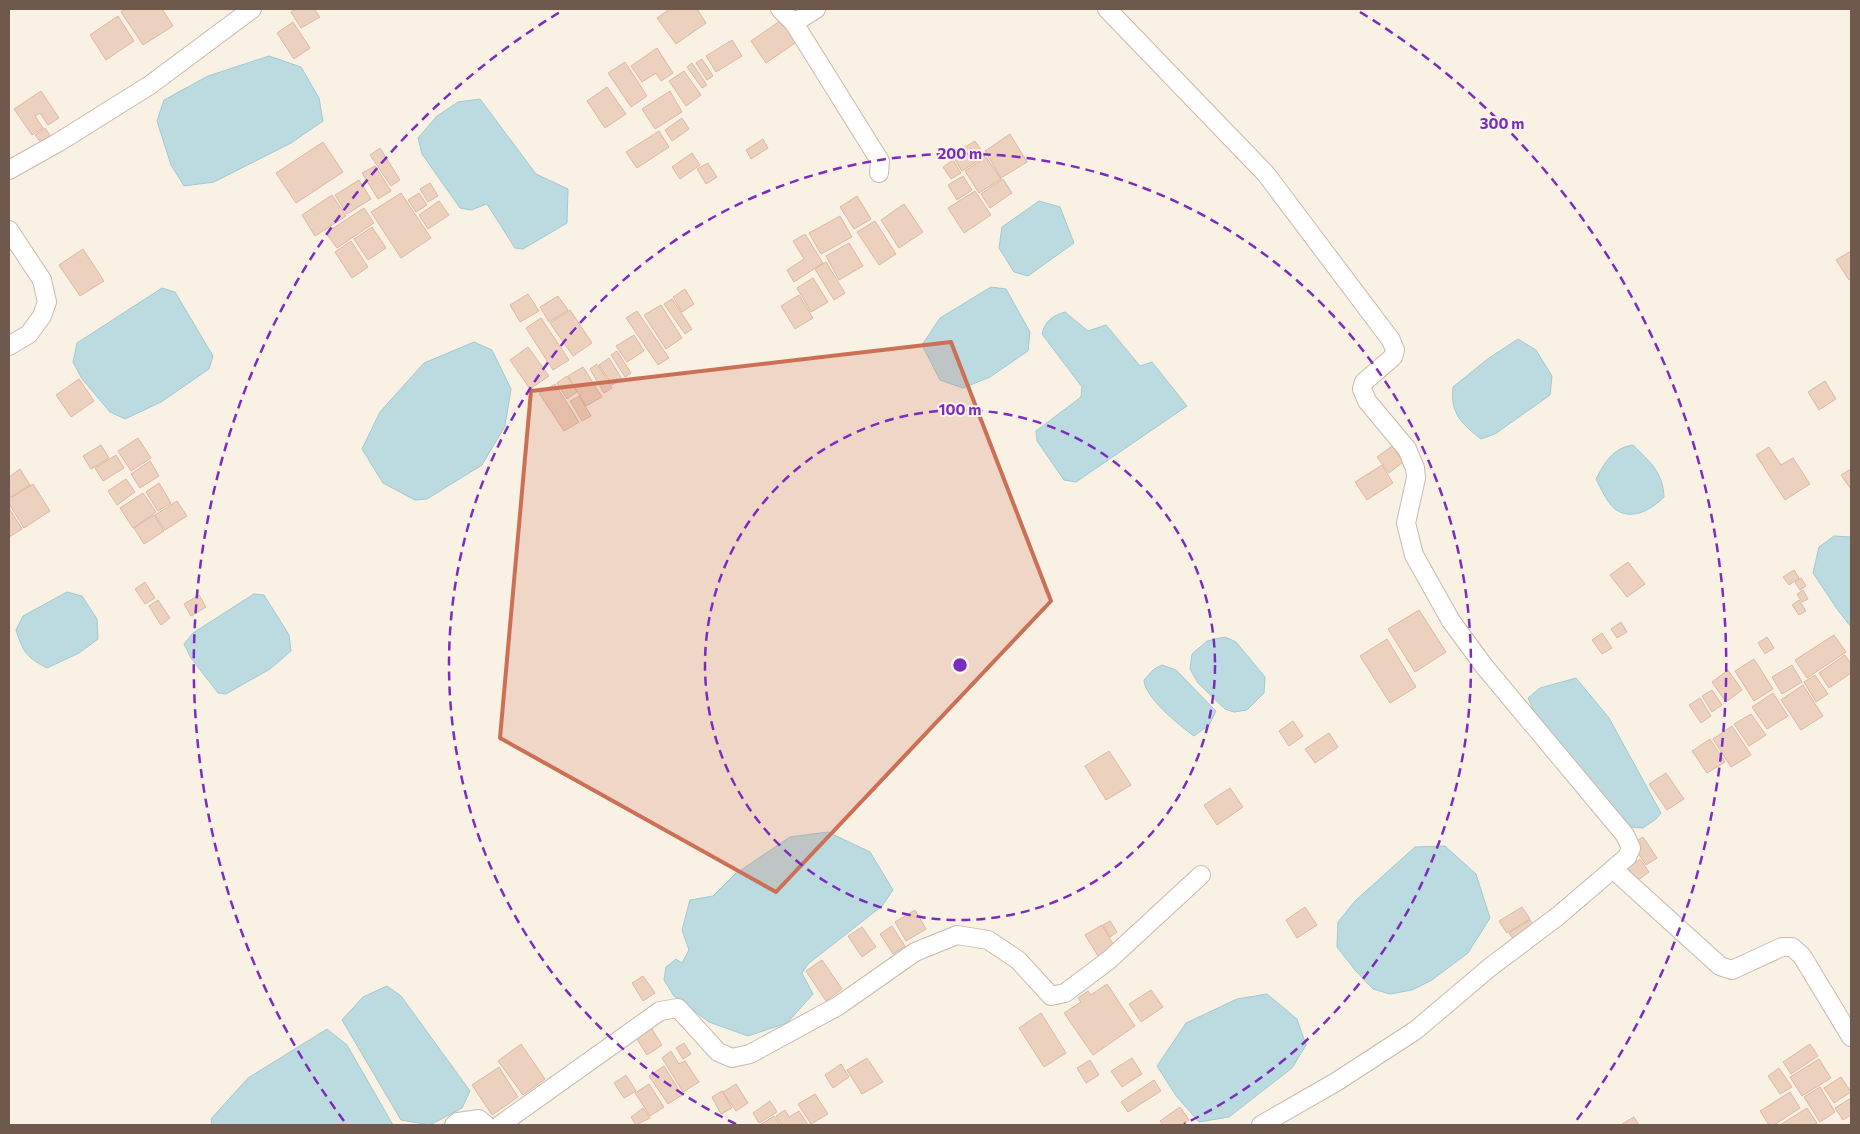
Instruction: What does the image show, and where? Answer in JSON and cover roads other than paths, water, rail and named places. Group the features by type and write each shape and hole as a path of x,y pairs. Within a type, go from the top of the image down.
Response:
{"street":[{"path":"9,170 59,142 150,84 252,9"},
{"path":"780,9 794,23 880,161 879,172"},
{"path":"794,23 816,9"},
{"path":"1107,9 1266,174 1391,340 1394,350 1393,357 1364,382 1362,389 1367,401 1407,449 1415,468 1416,478 1406,523 1414,555 1450,621 1484,666 1625,836 1631,848 1627,857 1558,916 1489,968 1416,1030 1336,1082 1262,1125"},
{"path":"9,230 42,280 46,302 42,316 29,334 9,346"},
{"path":"1613,869 1720,966 1732,970 1782,947 1792,947 1802,956 1851,1037"},
{"path":"500,1125 660,1011 678,1008 718,1052 732,1058 750,1054 838,1006 915,952 956,935 988,940 1018,960 1051,996 1064,993 1109,960 1201,875"},
{"path":"454,1125 458,1122 479,1119 486,1125"}],"water":[{"path":"269,56 301,67 319,98 323,121 291,143 214,182 184,186 171,165 157,121 164,100 208,76"},
{"path":"480,99 536,174 568,189 567,223 523,249 515,248 487,204 471,210 460,208 422,154 418,138 437,116 458,102"},
{"path":"1039,201 1060,207 1074,243 1028,276 1014,272 999,248 1002,227"},
{"path":"991,287 1006,289 1030,332 1028,351 990,377 963,388 940,380 922,345 940,318"},
{"path":"162,288 175,292 213,356 209,369 161,402 125,419 110,412 82,379 73,362 77,343"},
{"path":"1065,312 1088,331 1106,325 1140,366 1152,362 1187,406 1076,482 1064,480 1037,441 1036,431 1081,397 1082,387 1042,334 1050,320 1056,315"},
{"path":"1518,339 1536,350 1552,376 1550,395 1495,434 1481,439 1459,417 1453,404 1453,387 1489,358"},
{"path":"474,342 492,350 511,389 505,426 482,465 427,499 415,500 383,483 362,449 380,412 424,363"},
{"path":"1633,445 1655,468 1661,481 1664,497 1654,506 1642,512 1630,514 1618,511 1611,505 1596,479 1610,457 1620,449"},
{"path":"1834,536 1851,537 1851,627 1813,573 1819,547"},
{"path":"67,592 82,596 97,619 98,639 79,653 47,668 34,661 26,653 16,630 23,616"},
{"path":"254,594 264,595 289,635 291,651 270,669 226,694 218,693 191,658 184,644 193,633"},
{"path":"1225,637 1236,642 1265,677 1264,693 1247,710 1234,712 1225,709 1198,683 1190,669 1192,654 1207,641"},
{"path":"1162,665 1176,670 1216,711 1209,725 1194,736 1156,703 1146,687 1144,680 1154,669"},
{"path":"1576,678 1609,718 1661,813 1643,828 1629,827 1542,728 1528,698 1540,688"},
{"path":"828,832 870,852 893,890 882,906 808,964 802,973 813,994 787,1023 748,1036 709,1022 674,996 664,980 666,967 676,959 682,963 689,950 682,930 690,900 713,896 735,874 790,837"},
{"path":"1445,846 1476,874 1490,918 1468,953 1432,980 1412,990 1390,994 1373,989 1337,947 1338,922 1355,901 1415,847"},
{"path":"387,986 401,996 470,1091 462,1108 430,1125 401,1120 342,1020 363,997"},
{"path":"1267,994 1297,1019 1306,1045 1292,1068 1229,1117 1199,1122 1177,1097 1157,1066 1186,1023 1237,999"},
{"path":"327,1029 347,1045 393,1125 212,1125 211,1119 248,1078"}]}
